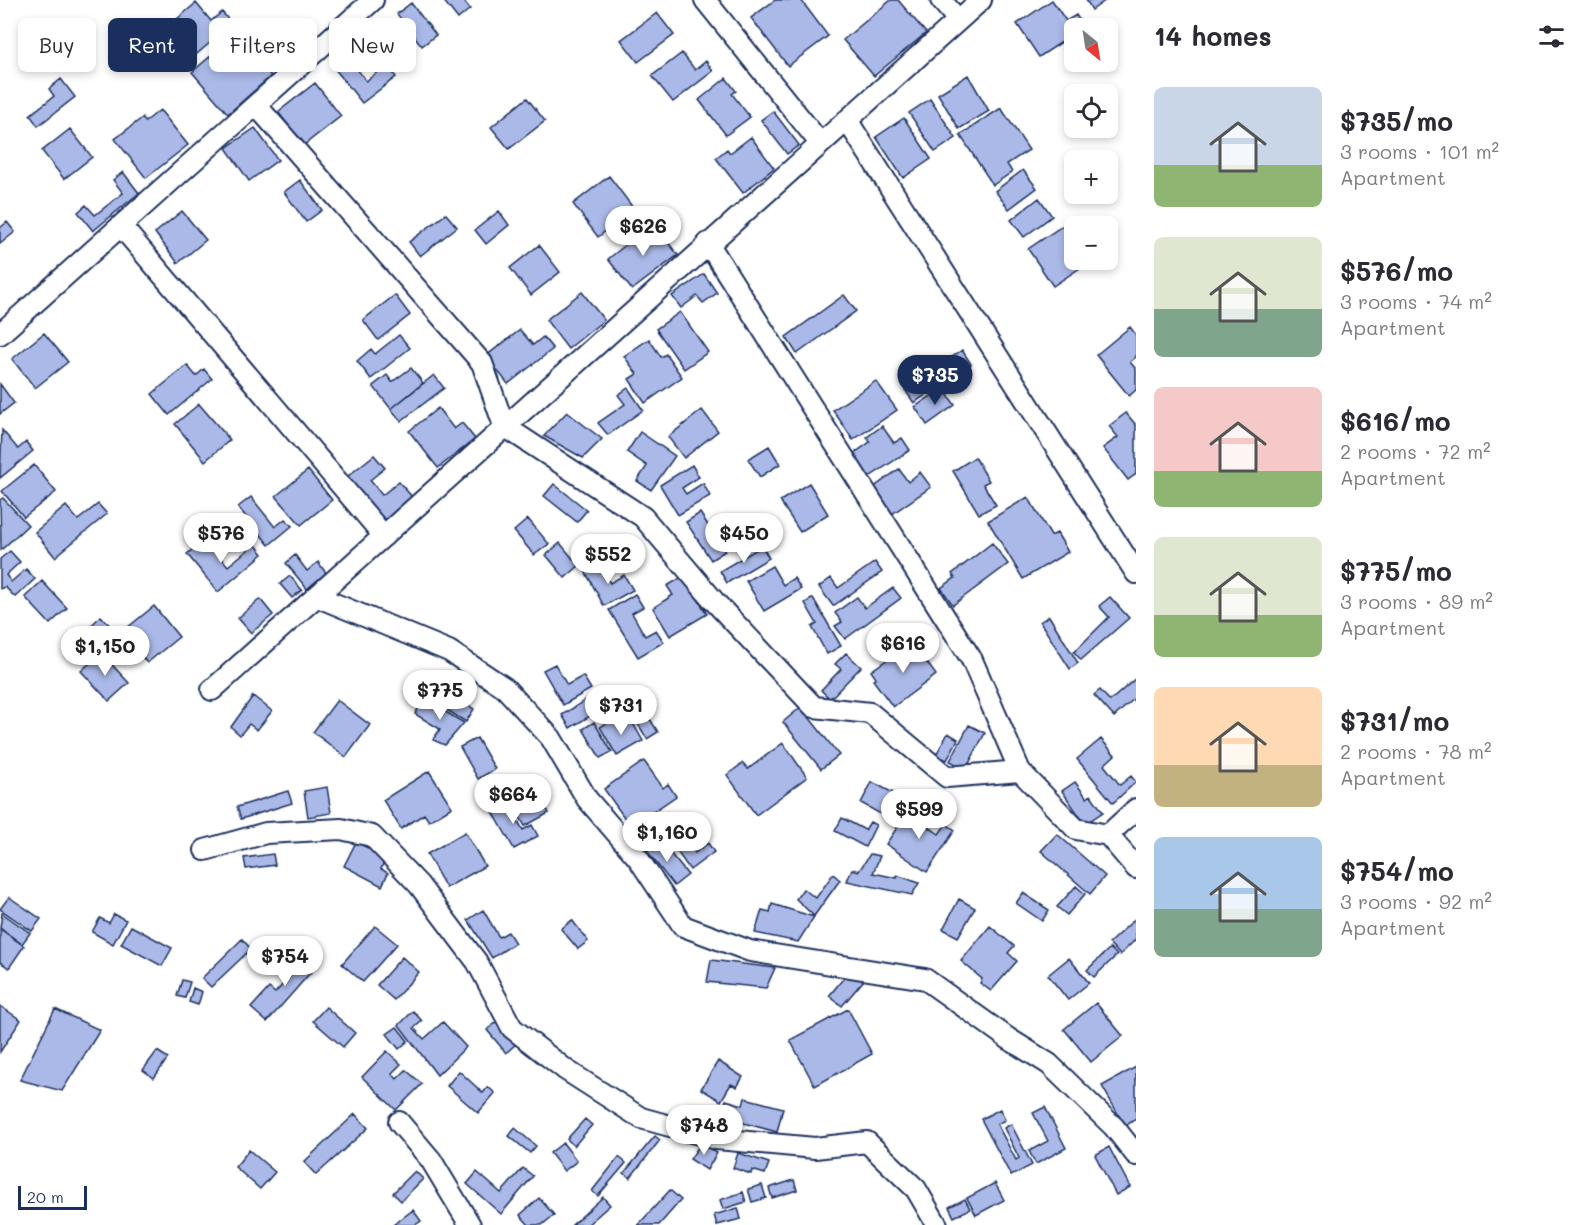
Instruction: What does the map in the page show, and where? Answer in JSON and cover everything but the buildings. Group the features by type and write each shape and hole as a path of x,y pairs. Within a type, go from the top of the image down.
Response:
{"street":[{"path":"0,334 373,0"},
{"path":"705,0 820,143"},
{"path":"941,0 958,20"},
{"path":"212,690 981,0"},
{"path":"256,105 482,363 504,426 643,518 714,601 814,707 870,713 947,777 1020,771"},
{"path":"847,120 1136,573"},
{"path":"121,225 384,537"},
{"path":"708,243 972,660 1020,771 1076,829 1108,835 1136,868"},
{"path":"318,597 449,651 505,688 551,738 587,799 638,858 683,926 750,951 926,979 1009,1039 1049,1064 1114,1127 1136,1155"},
{"path":"1108,835 1136,809"},
{"path":"205,850 266,833 341,829 372,836 419,885 477,962 512,1028 566,1070 641,1118 717,1139 815,1148 867,1142 916,1189 937,1225"},
{"path":"399,1122 431,1160 470,1225"}]}
